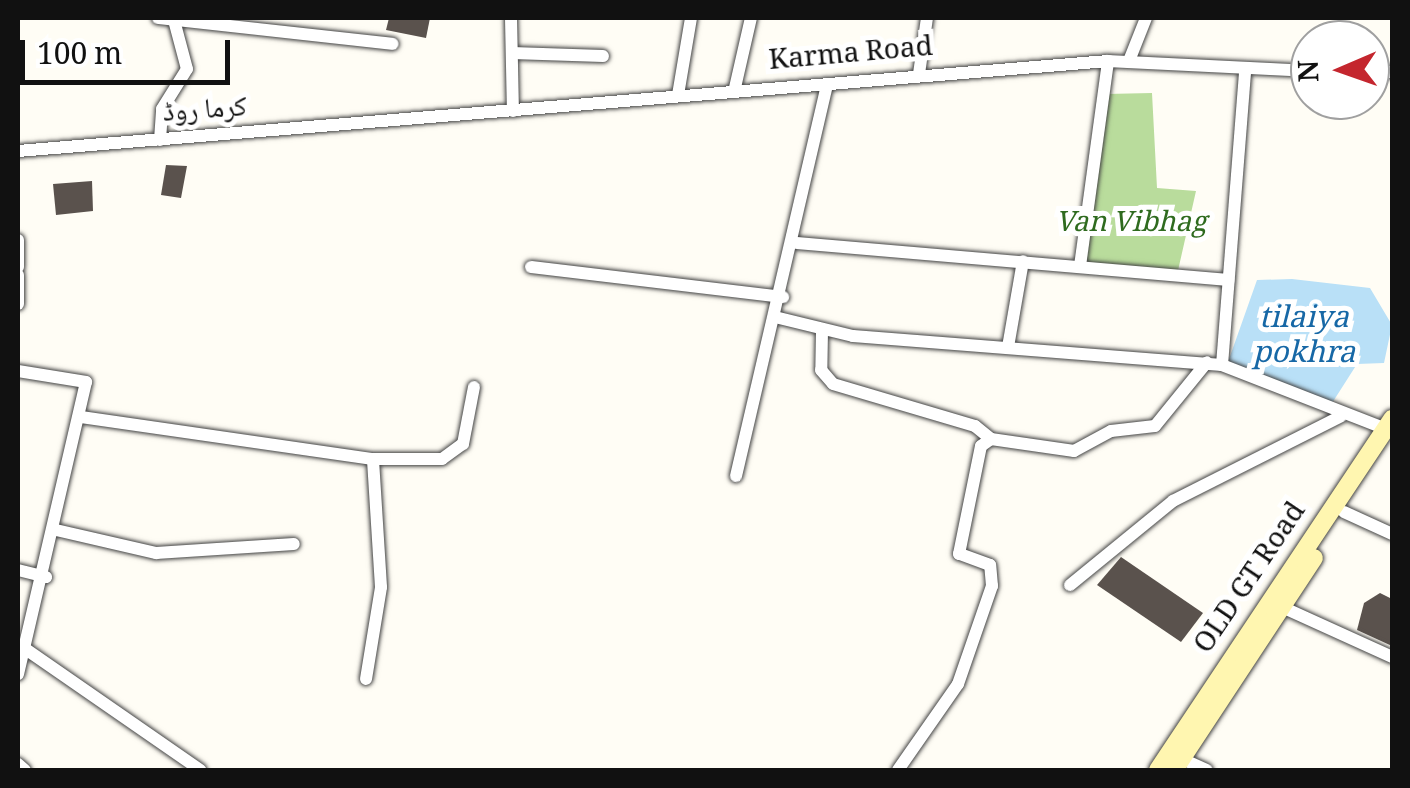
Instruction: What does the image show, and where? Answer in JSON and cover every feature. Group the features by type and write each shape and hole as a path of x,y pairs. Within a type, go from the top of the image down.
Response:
{"main road":[{"name":"OLD GT Road","path":"1178,765 1344,512 1390,430"},
{"name":"OLD GT Road","path":"1158,770 1390,430"}],"street":[{"path":"158,18 392,44"},
{"path":"511,18 513,112"},
{"path":"678,96 690,18"},
{"path":"734,92 751,18"},
{"path":"919,74 927,18"},
{"path":"1129,61 1146,18"},
{"path":"160,140 162,108 187,68 182,20"},
{"path":"512,53 604,56"},
{"path":"1080,266 1108,61"},
{"name":"Karma Road","path":"396,122 919,74 1108,61 1290,71"},
{"path":"1222,365 1245,71"},
{"path":"736,476 797,243 827,84"},
{"name":"کرما روڈ","path":"18,150 396,122"},
{"path":"18,240 18,267"},
{"path":"797,243 1228,280"},
{"path":"1008,348 1023,261"},
{"path":"531,268 784,297"},
{"path":"18,275 18,304"},
{"path":"778,318 822,331 1207,362 1340,416 1390,430"},
{"path":"822,331 821,370 833,384 991,439 1074,451 1111,431 1156,426 1207,362"},
{"path":"18,371 86,382 46,577 18,674"},
{"path":"81,418 373,459 453,456 474,386"},
{"path":"1070,585 1198,485 1340,416"},
{"path":"898,770 958,684 992,586 990,566 964,560 959,547 981,446 991,439"},
{"path":"366,679 381,588 373,459"},
{"path":"1344,512 1392,534"},
{"path":"56,530 169,554 294,544"},
{"path":"18,570 46,577"},
{"path":"1282,606 1392,657"},
{"path":"26,650 191,768"},
{"path":"18,764 25,770"},
{"path":"1178,765 1207,770"}],"green space":[{"name":"Van Vibhag","path":"1152,93 1157,188 1196,191 1177,275 1080,266 1106,94"}],"water":[{"name":"tilaiya pokhra","path":"1292,279 1370,288 1392,325 1384,363 1357,364 1327,411 1228,362 1257,280"}],"building":[{"path":"389,18 430,18 426,38 386,30"},
{"path":"166,165 187,166 181,198 161,195"},
{"path":"92,181 93,211 56,215 53,184"},
{"path":"1121,557 1203,613 1181,642 1097,585"},
{"path":"1380,593 1392,599 1392,646 1357,630 1364,603"}]}
